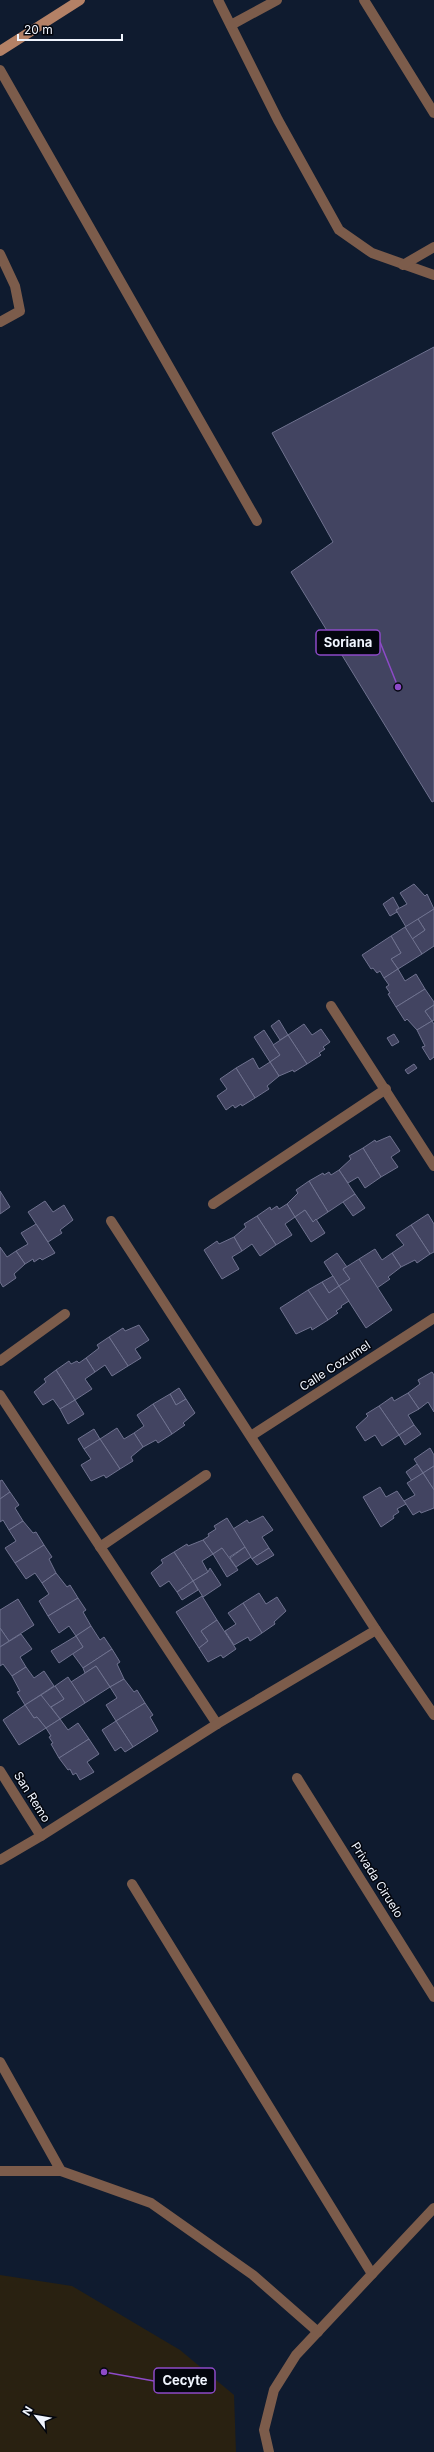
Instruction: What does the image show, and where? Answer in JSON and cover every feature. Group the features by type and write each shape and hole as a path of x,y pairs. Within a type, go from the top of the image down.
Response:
{"street":[{"path":"0,51 80,0"},
{"path":"218,0 278,120 339,230 372,253 434,275"},
{"path":"231,25 277,0"},
{"path":"364,0 434,113"},
{"path":"0,70 257,521"},
{"path":"403,265 434,247"},
{"path":"0,254 15,286 20,311 0,322"},
{"path":"331,1006 386,1089 434,1166"},
{"path":"213,1204 386,1089"},
{"path":"111,1221 376,1630 434,1715"},
{"path":"0,1361 65,1314"},
{"name":"Calle Cozumel","path":"251,1436 434,1318"},
{"path":"0,1395 217,1724"},
{"path":"100,1547 206,1475"},
{"path":"0,1860 41,1836 217,1724 376,1630"},
{"name":"San Remo","path":"0,1771 41,1836"},
{"name":"Privada Ciruelo","path":"297,1778 434,1997"},
{"path":"132,1884 372,2274"},
{"path":"0,2062 61,2171"},
{"path":"0,2171 61,2171 151,2203 253,2275 318,2332"},
{"path":"269,2452 264,2430 274,2390 296,2354 434,2208"}],"shaded area":[{"path":"0,2275 72,2286 180,2350 234,2395 236,2452 0,2452"}],"building":[{"path":"434,347 434,801 432,802 291,572 333,542 272,433"},
{"path":"414,884 425,896 427,894 434,909 406,927 396,910 407,904 400,893"},
{"path":"393,897 399,908 396,910 397,912 390,916 383,904"},
{"path":"434,909 434,946 422,954 412,939 425,930 418,919"},
{"path":"418,919 425,930 412,939 405,927"},
{"path":"405,927 422,954 398,969 391,959 401,953 391,936"},
{"path":"391,936 401,953 391,959 398,969 384,978 380,971 377,973 373,968 371,969 362,955"},
{"path":"398,969 405,981 416,974 425,989 396,1007 388,994 390,993 386,987 389,985 384,978"},
{"path":"425,989 434,1002 434,1005 425,1011 432,1021 417,1030 407,1019 405,1021 396,1007"},
{"path":"434,1005 434,1020 432,1021 425,1011"},
{"path":"279,1020 288,1035 280,1040 271,1026"},
{"path":"432,1021 434,1024 434,1057 430,1060 422,1047 425,1046 417,1030"},
{"path":"304,1024 312,1035 321,1029 330,1042 323,1047 325,1049 319,1053 321,1055 307,1064 288,1035"},
{"path":"264,1030 280,1055 270,1062 254,1037"},
{"path":"394,1034 399,1042 392,1046 387,1038"},
{"path":"288,1035 307,1064 294,1072 293,1070 279,1076 270,1062 280,1055 273,1045"},
{"path":"253,1058 259,1069 270,1062 279,1076 267,1086 269,1089 255,1098 236,1068"},
{"path":"414,1064 417,1068 408,1074 405,1070"},
{"path":"236,1068 255,1098 242,1106 241,1104 235,1108 233,1105 226,1110 217,1096 227,1089 220,1079"},
{"path":"390,1136 400,1151 391,1157 398,1167 381,1177 363,1148 375,1140 376,1142"},
{"path":"363,1148 381,1177 365,1188 358,1177 348,1183 339,1170 351,1159 349,1156"},
{"path":"339,1170 355,1194 328,1212 309,1181 323,1173 324,1175 329,1172 331,1175"},
{"path":"309,1181 328,1212 313,1222 305,1210 295,1217 287,1204 298,1193 296,1190"},
{"path":"0,1191 10,1207 0,1214"},
{"path":"355,1194 365,1208 353,1216 343,1202"},
{"path":"45,1201 53,1212 64,1205 73,1220 60,1230 62,1233 48,1242 28,1212"},
{"path":"287,1204 295,1217 285,1224 292,1235 276,1245 257,1216 270,1207 271,1210 277,1206 279,1209"},
{"path":"305,1210 313,1222 316,1219 325,1233 311,1242 295,1217"},
{"path":"428,1214 434,1224 434,1252 430,1254 411,1225"},
{"path":"257,1216 276,1245 260,1256 252,1244 242,1251 234,1237 246,1227 244,1224"},
{"path":"36,1224 55,1253 42,1260 40,1258 34,1262 33,1259 25,1264 16,1251 28,1244 21,1233"},
{"path":"411,1225 430,1254 417,1263 415,1260 401,1267 392,1253 404,1245 396,1235"},
{"path":"234,1237 242,1251 232,1257 239,1269 222,1279 204,1250 217,1241 219,1244"},
{"path":"0,1247 7,1257 16,1251 25,1264 14,1274 16,1278 3,1287 0,1282"},
{"path":"375,1249 382,1260 392,1253 401,1267 388,1277 390,1279 377,1288 359,1259"},
{"path":"337,1253 347,1267 343,1269 350,1279 339,1286 324,1262"},
{"path":"359,1259 392,1310 366,1328 339,1286 350,1279 343,1269"},
{"path":"333,1276 339,1286 329,1293 322,1282"},
{"path":"322,1282 329,1293 339,1286 349,1301 341,1306 342,1307 336,1311 338,1313 328,1320 308,1290"},
{"path":"308,1290 328,1320 312,1330 311,1327 296,1334 280,1308"},
{"path":"139,1325 149,1340 135,1349 141,1358 128,1366 109,1337 123,1328 125,1331"},
{"path":"109,1337 128,1366 112,1376 105,1365 95,1372 86,1358 99,1348 97,1345"},
{"path":"86,1358 95,1372 85,1379 92,1389 75,1400 56,1370 69,1361 71,1364 77,1361 79,1363"},
{"path":"56,1370 75,1400 60,1409 53,1399 43,1405 34,1392 46,1382 44,1379"},
{"path":"432,1372 434,1375 434,1412 428,1402 419,1409 408,1393 420,1384 418,1380"},
{"path":"179,1388 186,1399 176,1405 170,1394"},
{"path":"408,1393 419,1409 408,1415 414,1425 399,1435 379,1406 392,1397 394,1401"},
{"path":"170,1394 176,1405 186,1399 195,1413 183,1423 185,1425 172,1434 153,1404"},
{"path":"75,1400 84,1414 68,1424 60,1409"},
{"path":"153,1404 172,1434 158,1443 156,1440 143,1447 134,1433 144,1426 137,1415"},
{"path":"379,1406 399,1435 382,1446 375,1435 365,1441 356,1427 368,1416 366,1414"},
{"path":"414,1425 421,1434 405,1445 399,1435"},
{"path":"117,1428 124,1439 134,1433 143,1447 131,1457 133,1461 120,1469 100,1439"},
{"path":"94,1429 100,1439 84,1449 78,1439"},
{"path":"100,1439 120,1469 106,1478 104,1475 91,1481 81,1465 91,1459 84,1449"},
{"path":"430,1448 434,1455 434,1466 423,1473 414,1459"},
{"path":"417,1464 423,1473 412,1481 406,1472"},
{"path":"434,1466 434,1490 423,1473"},
{"path":"423,1473 434,1490 434,1508 421,1513 420,1511 413,1515 404,1501 415,1495 407,1483"},
{"path":"2,1480 10,1492 0,1499 0,1481"},
{"path":"380,1487 386,1497 397,1491 406,1504 397,1509 399,1512 393,1516 394,1518 381,1527 363,1497"},
{"path":"10,1492 19,1505 15,1508 23,1521 9,1530 3,1520 0,1522 0,1499"},
{"path":"263,1516 273,1530 262,1537 269,1548 252,1559 233,1529 247,1520 249,1523"},
{"path":"227,1518 245,1547 228,1558 222,1548 213,1554 203,1540 209,1536 208,1534 216,1529 214,1526"},
{"path":"23,1521 33,1533 36,1532 44,1545 15,1563 5,1548 16,1541 9,1530"},
{"path":"203,1540 213,1554 202,1561 208,1572 193,1581 174,1552 187,1544 188,1546"},
{"path":"44,1545 52,1557 49,1559 56,1573 42,1583 35,1573 26,1579 15,1563"},
{"path":"245,1547 251,1557 236,1567 230,1558"},
{"path":"222,1548 238,1570 227,1577 213,1554"},
{"path":"269,1548 274,1555 257,1565 252,1559"},
{"path":"174,1552 193,1581 177,1592 169,1581 160,1587 151,1573 163,1563 161,1560"},
{"path":"210,1568 221,1585 203,1597 193,1581 208,1572"},
{"path":"56,1573 67,1587 70,1585 78,1598 48,1616 39,1601 49,1594 42,1583"},
{"path":"193,1581 198,1590 182,1600 177,1592"},
{"path":"259,1593 266,1604 277,1597 286,1611 274,1622 275,1624 262,1633 243,1603"},
{"path":"202,1596 217,1620 201,1631 208,1641 199,1648 176,1612"},
{"path":"78,1598 86,1610 83,1612 91,1626 76,1636 69,1626 59,1633 48,1616"},
{"path":"18,1599 34,1625 9,1641 0,1628 0,1610"},
{"path":"243,1603 262,1633 250,1641 248,1637 234,1645 225,1631 236,1624 228,1613"},
{"path":"217,1620 236,1649 223,1658 221,1655 208,1662 199,1648 208,1641 201,1631"},
{"path":"91,1626 100,1640 104,1637 112,1649 83,1668 72,1653 83,1647 76,1636"},
{"path":"0,1628 9,1641 0,1647"},
{"path":"21,1634 32,1649 20,1657 26,1667 12,1676 3,1664 0,1666 0,1647"},
{"path":"76,1636 83,1647 59,1663 51,1651"},
{"path":"112,1649 120,1662 117,1664 124,1679 110,1687 96,1666 85,1673 83,1668"},
{"path":"96,1666 110,1687 85,1703 71,1682"},
{"path":"26,1667 34,1678 44,1671 54,1686 25,1705 17,1692 20,1691 12,1676"},
{"path":"68,1677 85,1703 60,1719 51,1707 64,1699 55,1686"},
{"path":"124,1679 134,1692 137,1690 145,1703 116,1721 106,1705 117,1698 110,1687"},
{"path":"55,1686 64,1699 49,1708 41,1695"},
{"path":"41,1695 60,1719 46,1728 37,1717 34,1718 25,1705"},
{"path":"145,1703 153,1715 150,1717 158,1731 133,1747 116,1721"},
{"path":"25,1705 34,1718 37,1717 46,1728 19,1745 3,1720"},
{"path":"60,1719 68,1730 78,1723 89,1739 59,1758 51,1744 53,1743 49,1737 51,1736 46,1728"},
{"path":"116,1721 133,1747 125,1752 121,1747 115,1751 102,1730"},
{"path":"89,1739 99,1754 87,1762 94,1772 80,1780 76,1773 73,1775 70,1769 68,1770 59,1758"}],"place":[{"name":"Soriana","path":"398,687"},
{"name":"Cecyte","path":"104,2372"}]}
